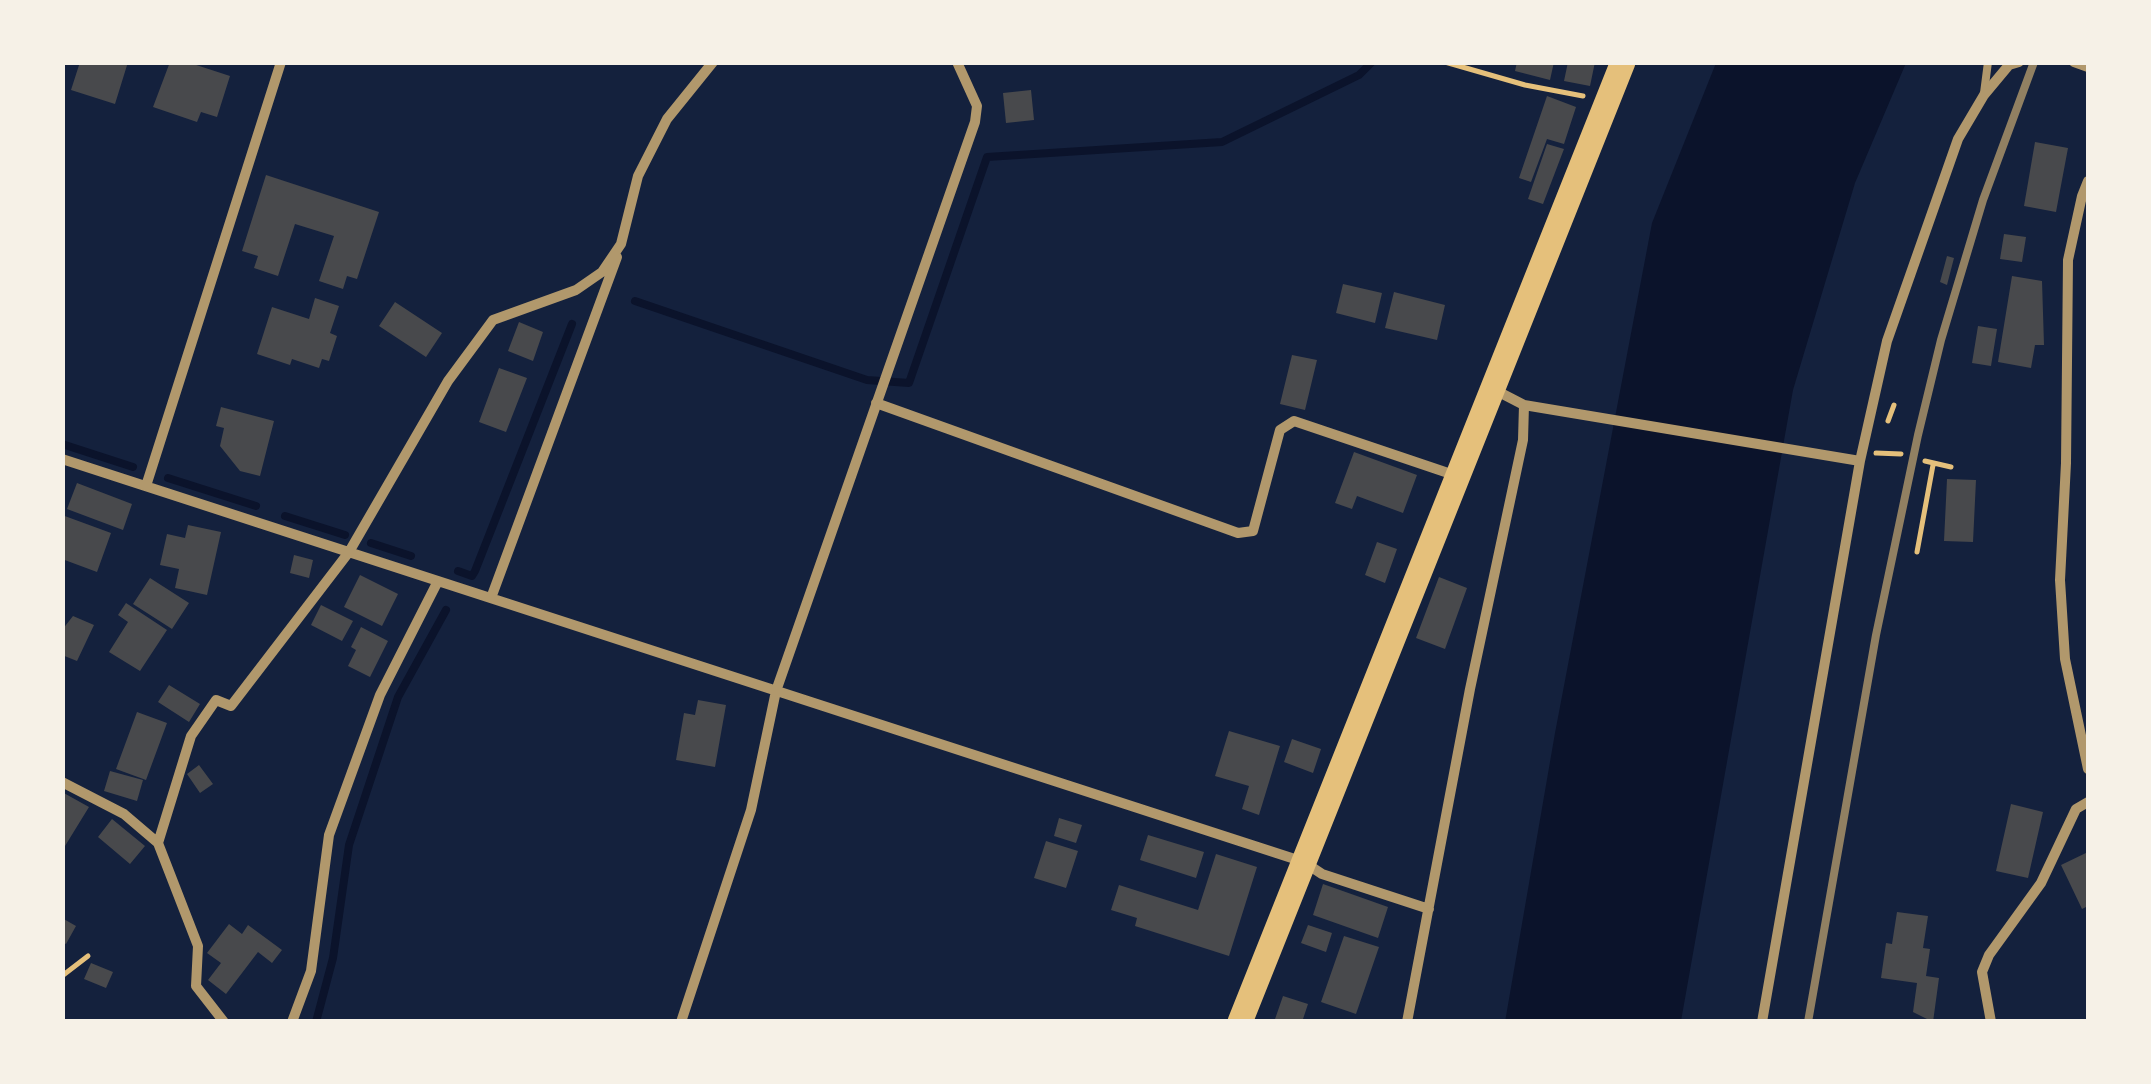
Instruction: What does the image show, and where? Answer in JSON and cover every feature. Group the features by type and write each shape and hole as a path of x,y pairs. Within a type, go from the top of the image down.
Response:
{"highway":[{"path":"1240,1022 1623,62"}],"street":[{"path":"146,486 282,62"},
{"path":"491,598 621,244 638,176 667,119 714,62"},
{"path":"680,1022 751,810 776,691 975,122 978,106 957,62"},
{"path":"1762,1022 1860,461 1887,341 1958,139 1984,94 2009,65 2019,62"},
{"path":"2074,62 2088,67"},
{"path":"2088,180 2068,260 2066,463 2060,580 2064,659 2088,769"},
{"path":"158,843 192,736 216,700 232,706 349,552 448,381 493,320 576,290 602,272 621,244"},
{"path":"1493,388 1524,405 1860,461"},
{"path":"876,403 1238,533 1252,532 1280,430 1294,421 1458,476"},
{"path":"1407,1022 1484,622 1524,440 1524,405"},
{"path":"62,458 1304,862 1322,874 1429,909"},
{"path":"292,1022 312,971 330,834 380,695 438,581"},
{"path":"62,782 124,814 158,843 198,946 196,986 224,1022"},
{"path":"1990,1022 1982,972 1988,955 2041,883 2076,808 2088,802"}],"lane":[{"path":"1984,94 1988,62"}],"path":[{"path":"1445,62 1525,85 1608,101"},
{"path":"1925,461 1951,467"},
{"path":"1916,552 1933,465"},
{"path":"62,976 88,956"}],"water":[{"path":"1716,63 1906,63 1855,183 1793,390 1681,1021 1505,1022 1555,733 1652,223"}],"building":[{"path":"80,62 128,62 115,104 71,90"},
{"path":"170,62 187,62 230,76 217,117 201,112 197,122 153,107"},
{"path":"1517,62 1554,62 1550,80 1515,71"},
{"path":"1568,62 1595,62 1590,86 1564,81"},
{"path":"1031,90 1034,120 1006,123 1003,93"},
{"path":"1547,96 1576,107 1564,144 1547,139 1531,182 1519,178"},
{"path":"2035,142 2068,148 2056,212 2024,206"},
{"path":"1547,144 1564,149 1543,204 1528,199"},
{"path":"266,175 379,212 357,279 347,276 343,289 319,281 334,236 295,224 278,276 254,268 258,256 242,251"},
{"path":"2004,234 2026,237 2022,262 2000,259"},
{"path":"1947,256 1954,258 1947,285 1940,282"},
{"path":"2012,276 2042,281 2044,345 2035,345 2031,368 1998,362"},
{"path":"1343,284 1382,293 1375,323 1336,313"},
{"path":"1394,292 1445,305 1437,340 1385,328"},
{"path":"315,298 339,306 330,333 337,336 329,361 322,359 319,368 292,359 290,365 257,354 272,307 309,319"},
{"path":"395,302 442,333 426,357 379,326"},
{"path":"519,322 543,332 533,361 508,351"},
{"path":"1978,326 1997,329 1991,366 1972,363"},
{"path":"1292,355 1317,360 1305,410 1280,404"},
{"path":"499,368 527,378 506,432 479,422"},
{"path":"221,407 274,421 260,476 240,471 220,446 224,428 216,426"},
{"path":"1354,452 1417,475 1403,513 1357,496 1352,509 1335,503"},
{"path":"1947,479 1976,480 1973,542 1944,541"},
{"path":"77,483 132,504 123,530 67,509"},
{"path":"62,515 111,533 97,572 62,559"},
{"path":"188,525 221,532 207,595 175,588 179,569 160,565 167,534 185,538"},
{"path":"1377,542 1397,549 1385,583 1365,575"},
{"path":"294,555 313,560 309,578 290,573"},
{"path":"360,575 398,594 382,626 344,607"},
{"path":"1439,577 1467,588 1445,649 1416,638"},
{"path":"150,578 189,603 172,629 133,604"},
{"path":"126,603 167,630 140,671 109,652 128,622 118,615"},
{"path":"321,605 353,621 342,641 311,625"},
{"path":"73,616 94,625 77,661 62,655 62,630"},
{"path":"361,627 388,641 370,677 348,666 356,650 351,647"},
{"path":"169,685 200,704 189,722 158,702"},
{"path":"698,700 726,705 715,767 676,760 684,713 695,715"},
{"path":"137,712 167,723 146,780 116,769"},
{"path":"1229,731 1280,746 1259,815 1242,809 1249,786 1215,776"},
{"path":"1292,739 1321,749 1313,773 1284,762"},
{"path":"199,765 213,784 200,793 187,774"},
{"path":"110,771 143,780 137,801 104,791"},
{"path":"62,792 89,807 65,846 62,844"},
{"path":"2011,804 2043,812 2028,878 1996,871"},
{"path":"1059,818 1082,825 1076,843 1054,836"},
{"path":"112,819 145,846 130,864 98,837"},
{"path":"1148,835 1204,852 1196,878 1140,860"},
{"path":"1046,841 1078,851 1066,888 1034,878"},
{"path":"2088,852 2088,906 2082,909 2061,865"},
{"path":"1216,854 1257,867 1229,956 1135,926 1137,918 1111,910 1119,885 1198,910"},
{"path":"1323,884 1388,907 1378,938 1313,915"},
{"path":"1897,912 1928,916 1923,948 1930,949 1926,976 1939,978 1933,1022 1913,1012 1917,983 1881,978 1886,943 1892,944"},
{"path":"62,918 76,926 66,944 62,942"},
{"path":"229,924 242,934 248,925 282,950 272,963 258,952 226,994 208,980 221,963 207,953"},
{"path":"1308,925 1332,933 1326,952 1301,943"},
{"path":"1344,936 1379,947 1356,1014 1321,1002"},
{"path":"91,963 113,972 106,988 84,979"},
{"path":"1283,996 1308,1004 1302,1022 1274,1022"}],"waterway":[{"path":"635,301 867,380 909,383 987,157 1222,142 1359,75 1372,62"},
{"path":"458,571 472,576 475,571 572,324"},
{"path":"62,444 133,467"},
{"path":"168,478 256,506"},
{"path":"285,516 345,535"},
{"path":"371,543 411,556"},
{"path":"316,1022 333,958 349,845 398,697 446,610"}],"railway":[{"path":"1808,1022 1876,635 1918,435 1941,340 1983,200 2034,62"}]}
